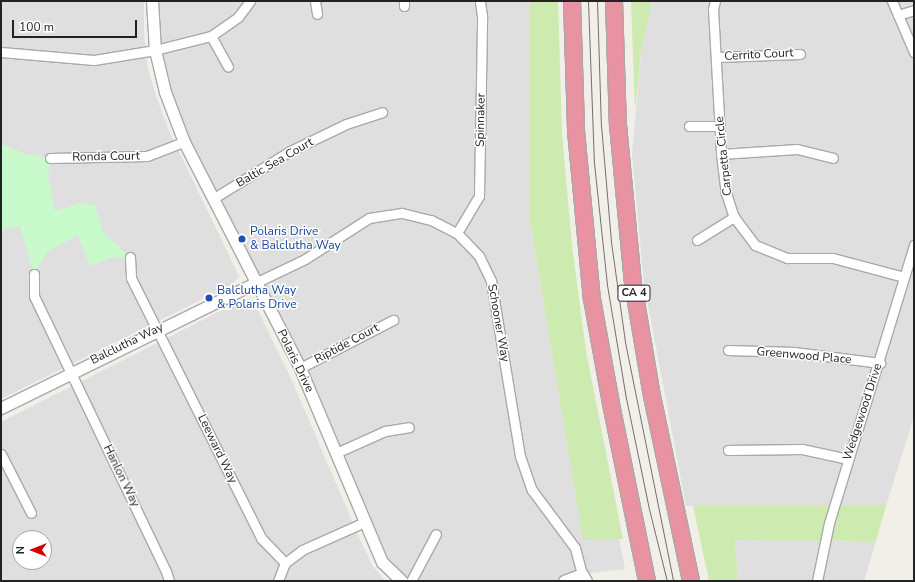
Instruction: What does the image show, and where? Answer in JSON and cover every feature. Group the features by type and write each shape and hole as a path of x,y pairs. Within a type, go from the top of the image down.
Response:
{"highway":[{"path":"572,1 576,131 592,299 614,419 647,581"},
{"name":"CA 4","path":"614,1 618,125 633,284 652,396 691,581"}],"street":[{"name":"Polaris Drive","path":"152,1 155,50 165,92 184,142 300,368 382,562 402,581"},
{"path":"1,52 94,60 155,50 211,36 238,17 250,1"},
{"path":"315,1 317,14"},
{"name":"Spinnaker","path":"457,233 479,196 482,16 480,1"},
{"name":"Carpetta Circle","path":"715,1 713,9 718,57 721,154 726,193 734,217 755,245 787,258 833,258 904,277"},
{"path":"892,1 914,52"},
{"path":"898,15 914,10"},
{"path":"211,36 228,67"},
{"name":"Cerrito Court","path":"718,57 800,54"},
{"name":"Baltic Sea Court","path":"214,198 290,151 346,124 382,112"},
{"path":"689,126 719,126"},
{"name":"Ronda Court","path":"50,158 146,156 184,142"},
{"path":"721,154 797,149 834,158"},
{"name":"Schooner Way","path":"255,282 305,259 369,218 402,213 431,220 457,233 479,256 492,281 520,456 532,490 575,548 584,577"},
{"path":"697,240 734,217"},
{"name":"Wedgewood Drive","path":"817,581 829,523 848,459 880,363 914,245"},
{"name":"Leeward Way","path":"130,258 131,278 158,329 261,538 285,563"},
{"name":"Hanlon Way","path":"34,274 34,296 166,570 168,581"},
{"name":"Balclutha Way","path":"1,408 255,282"},
{"name":"Riptide Court","path":"300,368 393,320"},
{"name":"Greenwood Place","path":"728,350 794,352 880,363"},
{"path":"336,453 385,431 409,427"},
{"path":"728,450 802,449 848,459"},
{"path":"1,454 31,513"},
{"path":"278,581 285,563 315,543 365,522"},
{"path":"411,581 436,534"},
{"path":"564,581 584,577"}],"shaded area":[{"path":"1,1 144,1 144,34 148,69 156,96 169,131 239,276 233,284 1,399"},
{"path":"152,1 530,1 530,221 583,539 619,539 625,569 582,574 564,581 402,581 382,562 336,453 165,92"},
{"path":"652,1 914,1 914,416 886,506 686,506 644,284 632,154 641,53"},
{"path":"244,299 254,302 294,385 362,544 372,565 385,581 1,581 1,422"},
{"path":"735,540 876,541 864,581 738,581"}],"green space":[{"path":"530,1 558,1 562,133 572,245 586,351 623,539 583,540 530,221"},
{"path":"631,1 652,1 641,53 635,110"},
{"path":"1,144 23,153 50,158 48,177 55,211 82,203 95,205 103,232 130,257 110,258 90,266 78,235 47,252 34,274 20,226 1,230"},
{"path":"693,506 886,506 876,541 735,540 738,581 709,581"}],"tram line":[{"path":"588,1 594,163 607,285 626,398 649,509 667,581"},
{"path":"597,1 601,125 611,242 625,342 673,581"}],"place":[{"name":"Polaris Drive & Balclutha Way","path":"242,239"},
{"name":"Balclutha Way & Polaris Drive","path":"209,298"}]}
